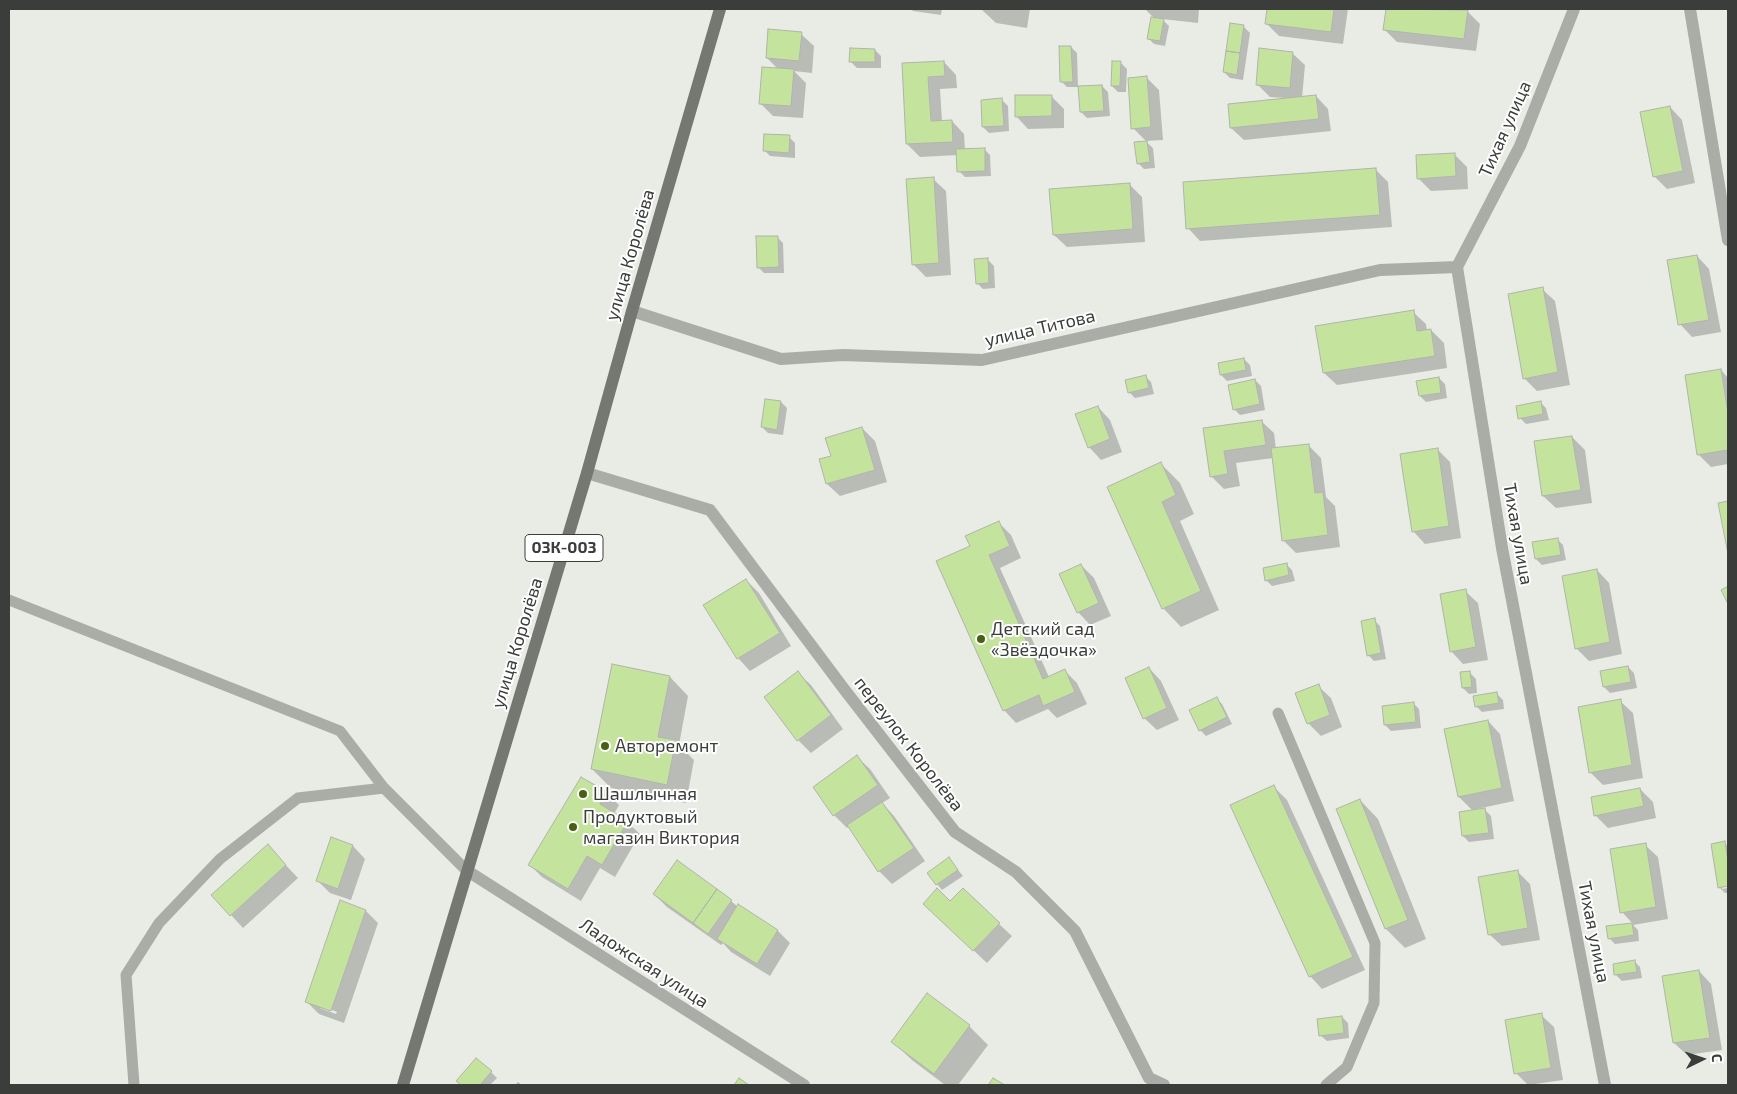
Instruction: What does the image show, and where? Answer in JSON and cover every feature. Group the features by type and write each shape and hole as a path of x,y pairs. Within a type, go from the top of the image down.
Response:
{"main road":[{"name":"улица Королёва","path":"403,1085 466,870 587,473 720,9"}],"street":[{"name":"Тихая улица","path":"1574,9 1520,146 1457,267 1502,548 1605,1085"},
{"path":"1690,9 1728,240"},
{"name":"улица Титова","path":"632,311 781,359 843,355 982,360 1380,270 1457,267"},
{"name":"переулок Королёва","path":"587,473 710,510 838,682 955,832 1016,872 1075,931 1149,1078 1164,1085"},
{"name":"Ладожская улица","path":"466,870 804,1085"}],"lane":[{"path":"9,600 340,731 384,788 466,870"},
{"path":"1278,714 1375,943 1374,1003 1347,1067 1326,1085"},
{"path":"134,1085 126,975 159,923 220,860 298,798 384,788"}],"building":[{"path":"1267,9 1334,9 1331,32 1265,24"},
{"path":"1386,9 1468,10 1464,39 1383,30"},
{"path":"1151,17 1164,19 1160,41 1147,39"},
{"path":"1230,23 1244,25 1240,53 1226,51"},
{"path":"768,29 802,32 799,61 766,58"},
{"path":"1059,46 1071,46 1073,82 1060,82"},
{"path":"850,48 875,49 875,62 849,62"},
{"path":"1259,48 1293,52 1290,88 1256,85"},
{"path":"1226,51 1240,53 1237,75 1223,72"},
{"path":"944,61 945,76 928,77 931,121 952,120 953,142 906,144 902,63"},
{"path":"1112,61 1121,61 1120,86 1111,86"},
{"path":"762,67 794,69 791,106 759,104"},
{"path":"1147,76 1151,127 1131,129 1128,78"},
{"path":"1102,85 1104,111 1080,112 1078,86"},
{"path":"1015,95 1052,95 1052,116 1015,117"},
{"path":"1316,95 1319,119 1230,128 1228,104"},
{"path":"1002,98 1004,126 982,127 981,100"},
{"path":"1670,106 1683,171 1653,177 1640,112"},
{"path":"764,134 790,135 789,153 763,151"},
{"path":"1147,141 1150,162 1137,164 1134,142"},
{"path":"985,148 985,171 957,172 956,149"},
{"path":"1455,153 1456,176 1417,179 1416,155"},
{"path":"1376,168 1380,215 1186,229 1183,182"},
{"path":"934,177 939,263 912,265 906,179"},
{"path":"1130,183 1133,229 1053,235 1049,189"},
{"path":"756,236 778,236 779,267 757,268"},
{"path":"1697,255 1709,320 1678,325 1667,260"},
{"path":"988,258 989,283 976,284 974,259"},
{"path":"1543,287 1558,372 1523,379 1508,294"},
{"path":"1414,310 1417,331 1431,329 1435,356 1323,373 1315,326"},
{"path":"1244,358 1246,370 1220,375 1218,363"},
{"path":"1721,369 1728,413 1728,450 1697,455 1685,375"},
{"path":"1146,375 1149,388 1128,393 1125,380"},
{"path":"1439,377 1441,393 1419,396 1416,381"},
{"path":"1255,379 1260,404 1233,410 1228,385"},
{"path":"765,399 781,401 777,430 761,427"},
{"path":"1541,401 1543,414 1518,419 1516,406"},
{"path":"1098,406 1110,439 1088,448 1075,414"},
{"path":"1262,420 1266,445 1224,451 1228,474 1210,477 1203,428"},
{"path":"862,427 875,470 826,484 819,459 831,456 825,438"},
{"path":"1572,436 1581,490 1542,496 1534,441"},
{"path":"1309,444 1315,493 1323,492 1328,535 1282,541 1271,448"},
{"path":"1438,448 1449,526 1412,532 1400,454"},
{"path":"1161,462 1176,495 1162,502 1201,591 1162,609 1107,487"},
{"path":"1728,501 1728,554 1718,503"},
{"path":"999,521 1010,546 989,555 1043,679 1065,669 1075,692 1043,706 1039,695 1003,711 936,561 970,546 965,536"},
{"path":"1558,538 1561,555 1535,559 1532,542"},
{"path":"1287,563 1289,575 1265,581 1263,568"},
{"path":"1081,564 1099,603 1077,613 1059,574"},
{"path":"1597,569 1610,642 1575,649 1562,576"},
{"path":"746,579 780,633 737,659 703,605"},
{"path":"1728,586 1728,604 1721,590"},
{"path":"1466,589 1476,647 1450,652 1440,594"},
{"path":"1375,618 1381,653 1367,656 1361,621"},
{"path":"612,664 670,676 658,737 676,740 667,785 591,769"},
{"path":"1628,666 1631,682 1603,687 1600,671"},
{"path":"1149,667 1167,708 1143,719 1125,678"},
{"path":"798,671 831,715 797,741 764,697"},
{"path":"1470,671 1472,687 1462,688 1460,672"},
{"path":"1319,684 1330,715 1307,724 1295,693"},
{"path":"1497,692 1499,703 1475,707 1473,696"},
{"path":"1217,697 1227,717 1199,731 1189,710"},
{"path":"1621,699 1632,765 1589,773 1578,707"},
{"path":"1414,702 1416,722 1384,725 1382,706"},
{"path":"1488,720 1502,788 1458,797 1444,729"},
{"path":"857,755 878,785 833,816 813,787"},
{"path":"581,777 607,792 600,804 628,821 602,865 587,856 568,889 528,865"},
{"path":"1274,785 1353,957 1309,977 1230,805"},
{"path":"1640,788 1644,806 1594,816 1591,797"},
{"path":"1360,799 1408,920 1385,929 1336,809"},
{"path":"882,802 914,848 878,872 847,825"},
{"path":"1485,808 1489,833 1462,836 1459,812"},
{"path":"331,837 353,845 338,889 316,881"},
{"path":"1725,841 1728,861 1728,886 1718,888 1711,844"},
{"path":"1646,843 1656,907 1620,913 1610,849"},
{"path":"268,844 286,865 230,916 211,895"},
{"path":"949,857 958,870 936,885 927,873"},
{"path":"677,860 717,889 693,923 653,894"},
{"path":"1518,870 1528,928 1488,935 1478,877"},
{"path":"937,888 950,901 963,888 1000,923 973,951 923,904"},
{"path":"717,889 732,900 708,934 693,923"},
{"path":"340,900 366,910 331,1011 305,1002"},
{"path":"738,904 778,930 757,964 717,939"},
{"path":"1632,923 1634,935 1608,939 1606,926"},
{"path":"1635,960 1637,972 1614,975 1613,964"},
{"path":"1699,970 1710,1038 1673,1043 1662,976"},
{"path":"927,993 970,1025 934,1074 891,1042"},
{"path":"1542,1013 1551,1068 1514,1074 1505,1020"},
{"path":"1342,1016 1344,1033 1319,1036 1317,1019"},
{"path":"476,1058 492,1071 480,1085 461,1085 456,1081"},
{"path":"739,1078 749,1085 734,1085"},
{"path":"993,1078 1005,1085 988,1085"}],"place":[{"name":"Детский сад «Звёздочка»","path":"981,639"},
{"name":"Авторемонт","path":"605,746"},
{"name":"Шашлычная","path":"583,794"},
{"name":"Продуктовый магазин Виктория","path":"573,827"}]}
